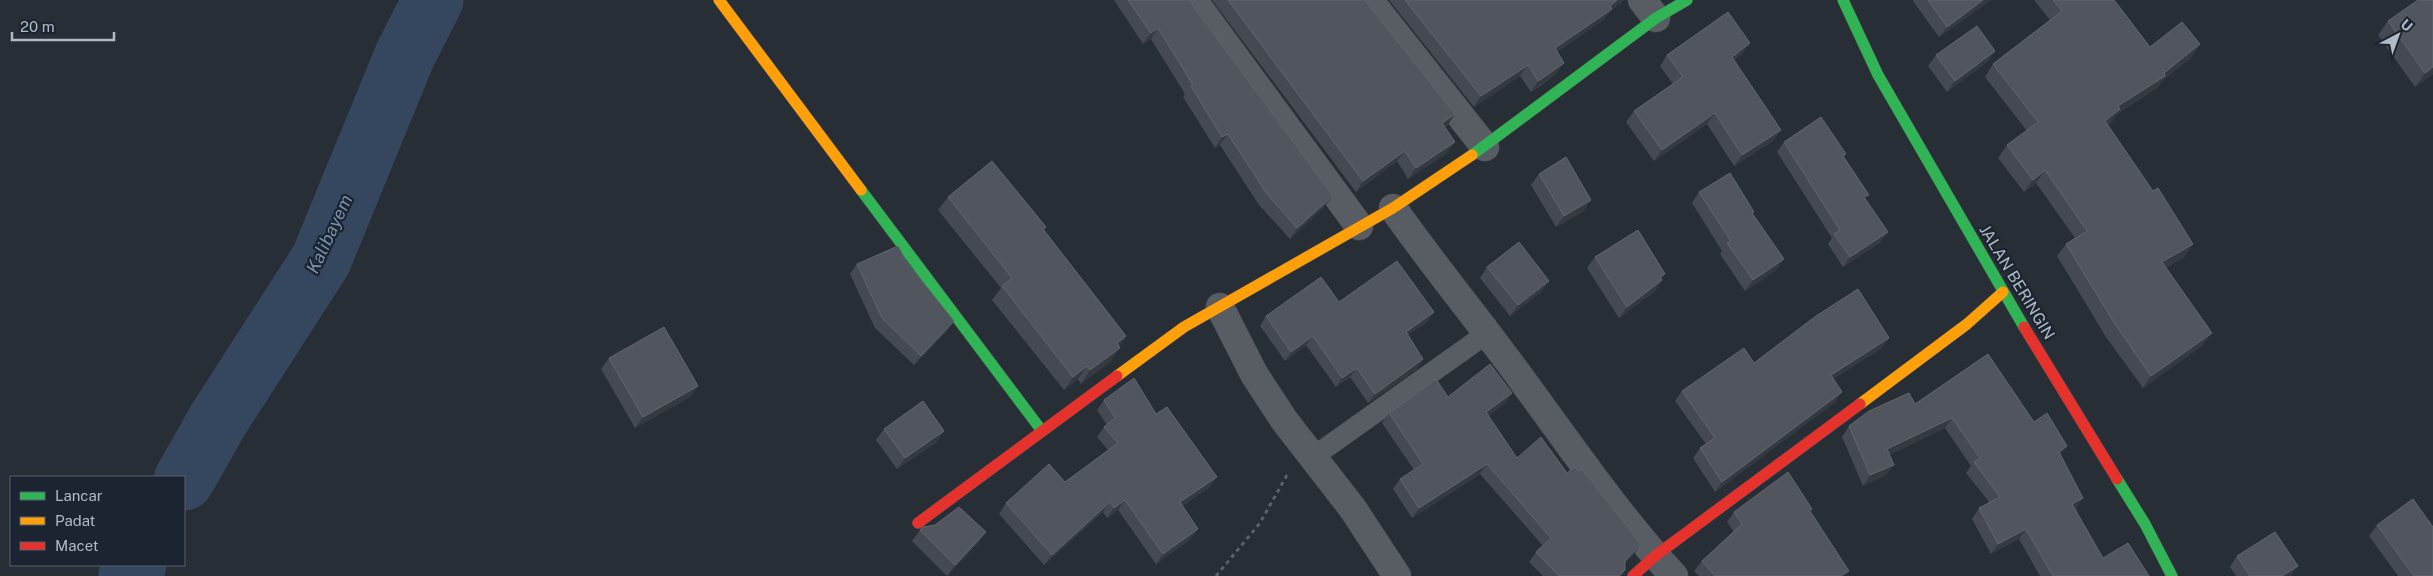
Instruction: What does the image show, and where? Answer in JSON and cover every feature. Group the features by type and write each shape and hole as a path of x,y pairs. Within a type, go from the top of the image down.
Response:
{"street":[{"path":"719,0 1042,431"},
{"path":"1193,0 1359,226"},
{"path":"1369,0 1485,146"},
{"path":"918,523 1184,327 1393,208 1485,146 1649,9 1687,0"},
{"name":"JALAN BERINGIN","path":"1843,0 1878,75 2003,292 2145,524 2172,576"},
{"path":"1393,208 1524,382 1580,461 1655,556 1674,576"},
{"path":"1633,576 1655,556 1967,324 2003,292"},
{"path":"1220,307 1254,374 1284,420 1353,509 1397,576"}],"lane":[{"path":"1313,457 1486,334"}],"path":[{"path":"1216,576 1260,523 1288,472"}],"building":[{"path":"1128,0 1189,0 1333,196 1297,228 1267,194 1228,134 1222,137 1158,28 1151,33"},
{"path":"1228,0 1365,0 1455,114 1442,123 1455,142 1416,168 1405,151 1363,181"},
{"path":"1405,0 1617,0 1610,6 1612,9 1555,48 1564,63 1550,73 1538,81 1528,65 1481,96"},
{"path":"1928,0 1983,0 1947,27"},
{"path":"2053,0 2114,0 2150,47 2182,22 2200,44 2164,73 2165,76 2118,106 2120,109 2105,121 2153,191 2158,188 2193,244 2162,262 2212,333 2151,376 2115,324 2066,244 2087,231 2045,170 2033,180 2007,145 2038,122 1993,64 2062,11"},
{"path":"2418,0 2433,0 2433,67 2425,73 2388,21"},
{"path":"1728,12 1750,43 1732,57 1781,130 1742,155 1715,113 1662,150 1634,111 1683,77 1667,55"},
{"path":"1977,26 1995,51 1955,81 1936,55"},
{"path":"1821,117 1846,154 1843,156 1869,195 1864,197 1888,232 1850,257 1834,234 1840,230 1784,142"},
{"path":"1566,157 1591,200 1564,216 1539,174"},
{"path":"992,161 1046,227 1043,229 1126,336 1117,343 1120,348 1090,370 1087,366 1073,377 1002,286 1012,278 948,197"},
{"path":"1730,173 1754,212 1752,213 1784,259 1753,280 1727,243 1731,241 1699,192"},
{"path":"1638,230 1665,274 1660,277 1662,280 1627,307 1595,257"},
{"path":"1519,242 1549,281 1518,305 1487,267"},
{"path":"898,246 906,261 954,321 921,356 882,318 857,264"},
{"path":"1397,261 1434,312 1406,332 1423,359 1375,394 1357,368 1342,378 1313,336 1291,352 1266,316 1321,277 1339,302"},
{"path":"1858,289 1889,338 1831,375 1842,392 1722,482 1700,448 1715,438 1682,391 1744,348 1754,363 1816,316"},
{"path":"664,327 698,386 643,417 609,358"},
{"path":"1988,354 2034,422 2047,413 2067,446 2059,452 2083,498 2072,504 2103,558 2128,543 2149,576 2053,576 2026,529 1998,544 1979,508 2000,497 1974,462 1980,458 1952,418 1887,449 1894,465 1870,475 1849,426 1869,411 1909,393 1915,404"},
{"path":"1490,364 1512,393 1486,412 1517,458 1541,437 1567,473 1575,467 1579,471 1582,469 1641,544 1625,561 1625,570 1618,576 1559,576 1536,552 1551,538 1487,464 1419,508 1400,479 1423,464 1389,413 1436,379 1448,397"},
{"path":"1134,378 1156,414 1167,407 1217,477 1180,502 1198,529 1163,554 1125,500 1114,508 1110,502 1052,555 1006,503 1049,464 1065,482 1118,443 1104,427 1115,418 1104,400"},
{"path":"923,401 944,431 905,458 884,429"},
{"path":"1788,472 1812,509 1810,511 1849,571 1840,576 1715,576 1702,561 1742,524 1734,512"},
{"path":"2413,499 2433,527 2433,576 2414,576 2377,525"},
{"path":"959,507 986,532 955,565 920,530 923,527 935,525"},
{"path":"2275,532 2298,566 2282,576 2250,576 2237,556"}],"waterway":[{"name":"Kalibayem","path":"185,478 218,420 321,260 405,55 433,0"},
{"name":"Kalibayem","path":"129,576 135,566"}],"traffic: fast":[{"path":"1472,155 1656,18 1687,0"},
{"path":"1843,0 1878,75 2024,327"},
{"path":"861,190 1042,431"},
{"path":"2117,479 2145,524 2172,576"}],"traffic: slow":[{"path":"719,0 861,190"},
{"path":"1117,376 1184,327 1393,208 1472,155"},
{"path":"1860,404 1967,324 2003,292"}],"traffic: jam":[{"path":"2024,327 2117,479"},
{"path":"918,523 1117,376"},
{"path":"1633,576 1655,556 1860,404"}]}
